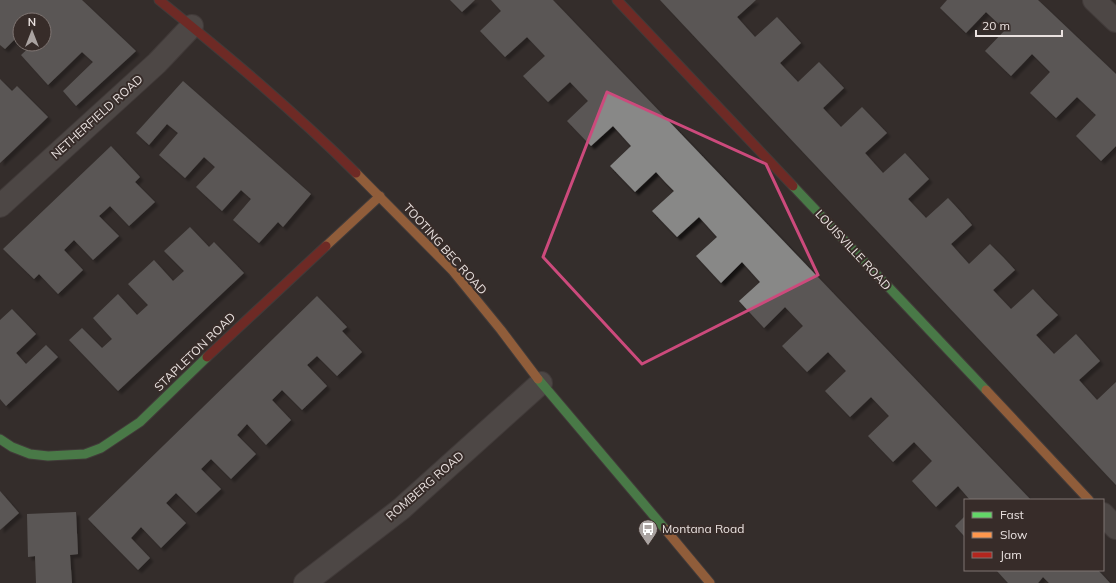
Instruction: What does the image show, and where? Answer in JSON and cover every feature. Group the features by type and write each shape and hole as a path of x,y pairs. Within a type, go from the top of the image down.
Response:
{"main road":[{"name":"TOOTING BEC ROAD","path":"159,0 288,107 380,196 458,277 541,383 710,583"},
{"name":"LOUISVILLE ROAD","path":"617,0 1088,499"},
{"name":"STAPLETON ROAD","path":"0,439 12,447 30,454 48,456 85,454 101,448 120,437 140,422 230,335 380,196"}],"street":[{"path":"1094,0 1116,21"},
{"name":"NETHERFIELD ROAD","path":"0,206 157,63 192,26"},
{"name":"ROMBERG ROAD","path":"305,583 401,509 541,383"},
{"path":"1104,515 1116,528"}],"highlighted area":[{"path":"607,92 766,164 818,275 642,364 543,257"}],"building":[{"path":"0,0 82,0 136,51 76,106 63,91 93,62 82,52 48,85 21,55 24,52 52,52 52,12 12,12 12,42 5,49 0,45"},
{"path":"450,0 475,0 462,12"},
{"path":"491,0 553,0 1030,499 969,499 958,486 936,507 912,481 932,461 914,442 893,462 868,436 889,416 871,397 850,417 825,391 846,371 828,352 807,372 782,346 803,326 785,307 764,328 739,301 760,282 742,262 721,283 696,256 717,237 699,217 677,237 652,211 674,191 656,172 635,192 610,166 631,146 613,126 591,146 567,121 588,101 570,82 548,102 523,76 545,56 527,37 505,57 480,31 501,11"},
{"path":"660,0 756,0 737,17 755,37 777,17 801,43 780,63 798,82 819,62 844,88 823,108 841,127 862,107 887,133 865,153 883,173 905,153 929,179 908,199 926,218 948,198 972,225 951,244 969,264 990,244 1015,270 993,290 1011,309 1033,289 1058,315 1036,335 1054,354 1076,334 1100,361 1079,380 1097,400 1116,382 1116,485"},
{"path":"947,0 1038,0 1116,74 1116,146 1101,161 1076,136 1096,115 1077,97 1056,118 1030,93 1050,72 1032,54 1011,76 985,51 1005,30 986,12 966,33 940,8"},
{"path":"0,79 12,91 17,86 48,117 0,163"},
{"path":"183,81 311,194 283,227 278,222 259,243 233,220 251,199 241,190 222,211 196,187 215,167 204,157 185,178 159,155 178,133 167,124 149,145 136,133"},
{"path":"111,146 140,177 135,182 155,202 129,226 110,206 99,216 119,236 93,260 74,240 64,250 83,270 58,294 39,274 34,279 3,249"},
{"path":"190,227 209,247 214,242 244,273 118,391 69,340 82,328 102,348 112,339 93,318 118,294 137,315 148,305 128,284 154,260 173,281 184,271 164,251"},
{"path":"317,296 347,327 342,331 362,352 337,376 317,356 307,365 327,386 302,410 282,390 272,400 291,420 266,445 247,424 237,435 256,454 231,479 211,459 201,469 221,489 196,513 176,493 166,503 186,523 161,548 141,527 131,538 150,558 138,570 88,519"},
{"path":"12,309 36,334 16,353 26,364 46,345 58,357 6,406 0,399 0,320"},
{"path":"0,491 19,513 0,530"},
{"path":"76,512 78,554 70,555 72,583 36,583 35,556 28,557 27,514"},
{"path":"964,517 964,536 955,526"},
{"path":"997,571 1099,571 1110,583 1049,583 1043,577 1038,583 1008,583"}],"traffic: fast":[{"path":"793,186 986,390"},
{"path":"0,439 12,447 30,454 48,456 85,454 101,448 140,422 207,357"},
{"path":"538,379 665,529"}],"traffic: slow":[{"path":"356,173 452,270 501,330 538,379"},
{"path":"326,246 380,196"},
{"path":"986,390 1088,499"},
{"path":"665,529 710,583"}],"traffic: jam":[{"path":"159,0 260,84 333,150 356,173"},
{"path":"617,0 793,186"},
{"path":"207,357 326,246"}],"place":[{"name":"Montana Road","path":"648,546"}]}
